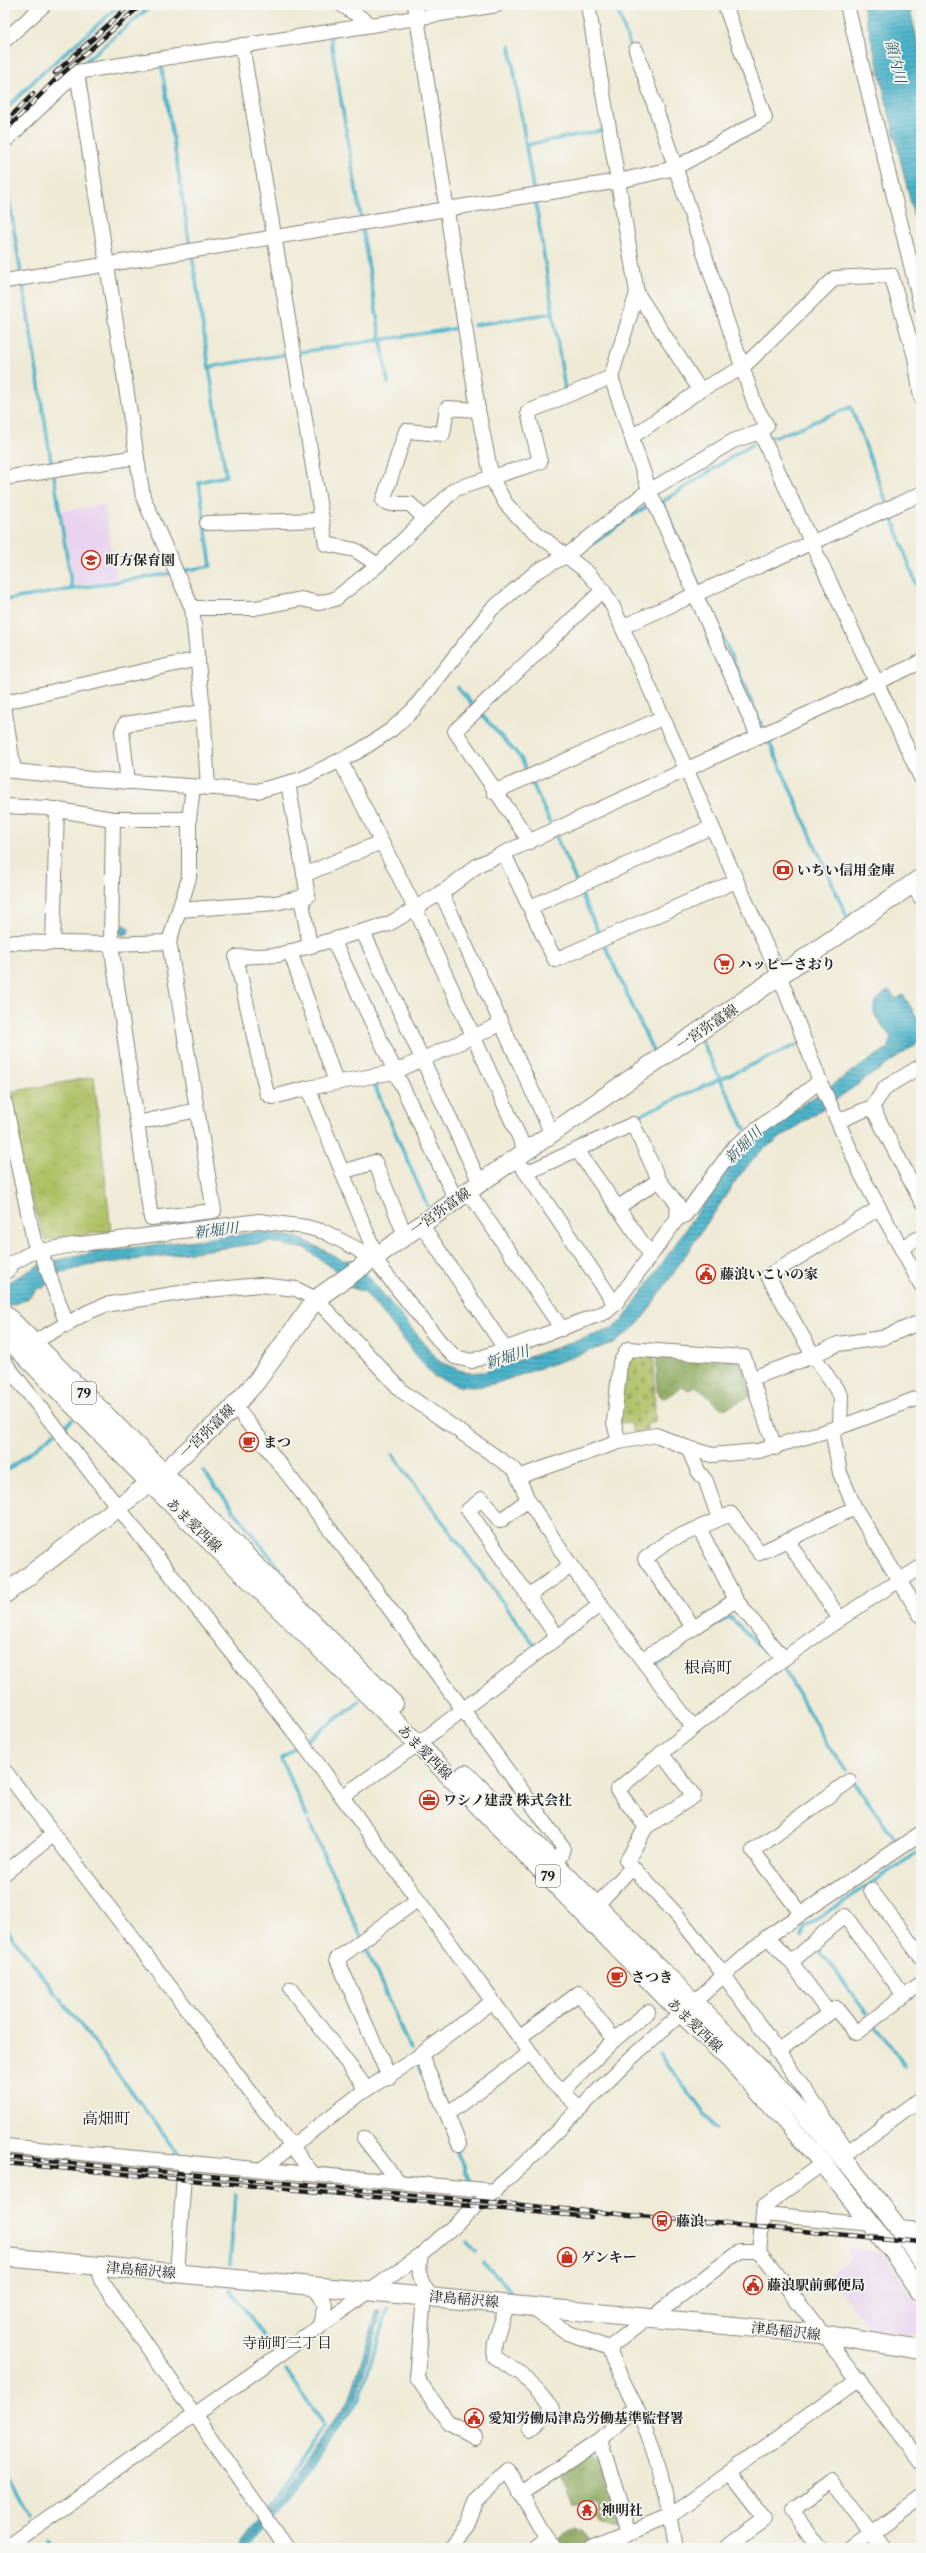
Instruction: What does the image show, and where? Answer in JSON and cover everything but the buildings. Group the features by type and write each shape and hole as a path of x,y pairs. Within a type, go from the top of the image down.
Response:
{"main road":[{"name":"一宮弥富線","path":"5,1594 156,1477 235,1406 256,1382 316,1299 468,1191 523,1161 552,1134 780,977 918,887"},
{"name":"あま愛西線","path":"5,1314 34,1342 156,1477"},
{"name":"あま愛西線","path":"9,1345 156,1477 422,1741 687,2008 743,2049 845,2154 921,2260"},
{"name":"あま愛西線","path":"422,1741 554,1862 597,1905 687,2008 730,2060 823,2163 872,2224 921,2293"},
{"name":"津島稲沢線","path":"5,2257 309,2284 820,2334 921,2350"}],"street":[{"path":"5,40 44,5"},
{"path":"342,5 370,24"},
{"path":"5,141 77,72 370,24 416,11 497,5"},
{"path":"588,5 619,180 637,293 700,390"},
{"path":"5,281 619,180 676,168 765,118 725,5"},
{"path":"847,5 921,306"},
{"path":"416,11 478,410 492,479 506,504 525,524 587,572 603,590 622,627 780,977 835,1116 879,1208 921,1285"},
{"path":"242,45 326,544 355,550 378,565"},
{"path":"5,713 10,770 128,782 257,791 288,784 340,760 391,730 413,710 491,610 537,571 566,556 650,492 733,441 760,432 767,426 755,405 742,368 636,50"},
{"path":"77,72 143,497 192,608 203,712 208,788"},
{"path":"632,437 700,390 742,368 835,278 891,275 915,356 921,397"},
{"path":"637,293 611,377 650,492 694,595 758,736"},
{"path":"192,608 254,608 301,599 319,603 335,599 378,565 455,490 540,462 528,412 611,377"},
{"path":"425,519 410,504 390,504 383,501 406,431 443,434 447,408 478,410"},
{"path":"760,432 878,682 921,778"},
{"path":"5,478 137,457"},
{"path":"622,627 921,494"},
{"path":"207,523 322,520"},
{"path":"530,842 494,792 455,732 603,590"},
{"path":"5,702 198,659"},
{"path":"501,1024 394,1072 336,1082 273,1097 267,1094 236,957 290,951 389,924 441,892 478,865 921,662"},
{"path":"128,782 122,731 125,724 203,712"},
{"path":"494,792 662,718"},
{"path":"340,760 415,908 472,1037 523,1161 615,1304"},
{"path":"179,910 275,903 308,896 288,784"},
{"path":"114,819 110,944 151,1218 214,1211 169,942 189,878 189,819 193,787"},
{"path":"5,806 57,809 114,819 189,819"},
{"path":"53,943 57,809"},
{"path":"530,907 712,827"},
{"path":"304,875 381,842"},
{"path":"504,854 555,960 736,881"},
{"path":"441,892 552,1134"},
{"path":"301,897 310,946"},
{"path":"363,932 421,1060 468,1191"},
{"path":"333,940 394,1072 468,1191 562,1329"},
{"path":"5,942 110,944 169,942"},
{"path":"290,951 336,1082"},
{"path":"835,1116 872,1107 886,1087 921,1066"},
{"path":"5,1272 10,1269 11,1264 31,1253 105,1240 259,1221 306,1227 325,1232 357,1249 381,1268 441,1343 455,1357 472,1361 506,1350 606,1312 615,1304 677,1219 685,1215 734,1147 821,1082"},
{"path":"308,1088 342,1172 370,1260"},
{"path":"5,1103 34,1242 41,1252 67,1325"},
{"path":"872,1107 921,1201"},
{"path":"137,1123 197,1110"},
{"path":"523,1161 577,1150 633,1124 659,1180 678,1205 677,1219"},
{"path":"577,1150 651,1255"},
{"path":"342,1172 375,1162 405,1235"},
{"path":"617,1208 659,1180"},
{"path":"879,1208 768,1276 813,1356 841,1396 836,1429 840,1473 855,1508 898,1581 921,1616"},
{"path":"421,1224 506,1350"},
{"path":"900,1248 921,1237"},
{"path":"34,1342 88,1312 105,1305 224,1287 277,1286 296,1289 316,1299 403,1392 515,1470 528,1500 571,1566 693,1727"},
{"path":"752,1378 813,1356 838,1344 882,1338 921,1322"},
{"path":"619,1442 614,1424 615,1408 620,1363 628,1350 744,1357 775,1448"},
{"path":"5,1363 343,1796 417,1900 553,2083 564,2091 580,2108"},
{"path":"518,1477 619,1442 656,1435 688,1448 712,1455 775,1448 836,1429 921,1397"},
{"path":"235,1406 365,1575 563,1847 562,1855 554,1862"},
{"path":"688,1448 698,1471 706,1481 719,1519"},
{"path":"528,1500 500,1521 482,1500 468,1510 558,1638"},
{"path":"694,1628 645,1559 668,1541 731,1514 760,1553 855,1508"},
{"path":"699,1528 736,1600 776,1650 785,1658"},
{"path":"786,1540 840,1619"},
{"path":"528,1596 571,1566"},
{"path":"646,1827 617,1790 693,1727 785,1658 840,1619 921,1567"},
{"path":"642,1659 694,1628 736,1600"},
{"path":"343,1796 422,1741 601,1604"},
{"path":"661,1753 694,1796 646,1827 627,1861 677,1915 724,1975 845,2154 921,2098"},
{"path":"5,1771 313,2174"},
{"path":"801,1912 753,1851 849,1781"},
{"path":"5,2548 373,2291 421,2255 495,2192 630,2058 767,1937 801,1912 921,1832"},
{"path":"5,1873 53,1835"},
{"path":"597,1905 632,1867"},
{"path":"871,1890 921,1957"},
{"path":"390,2077 337,1959 417,1900"},
{"path":"791,1962 813,1945 823,1932 845,1916 904,1996"},
{"path":"767,1937 791,1962 829,2013"},
{"path":"777,2052 836,2008 856,2033 921,1983"},
{"path":"291,1989 361,2081 364,2091"},
{"path":"519,2038 579,1993 614,2040"},
{"path":"262,2169 364,2091 390,2077 492,2002"},
{"path":"564,2091 614,2040 648,2012"},
{"path":"447,2114 530,2053"},
{"path":"421,2055 459,2144"},
{"path":"364,2138 398,2182"},
{"path":"5,2146 495,2192"},
{"path":"177,2273 185,2162"},
{"path":"823,2163 764,2206 759,2251 820,2334 859,2379 921,2462"},
{"path":"764,2214 872,2224"},
{"path":"898,2228 921,2230"},
{"path":"610,2348 654,2318 660,2311 740,2251 759,2251"},
{"path":"421,2255 418,2275 428,2296 417,2378 448,2422 475,2437"},
{"path":"97,2266 102,2280 287,2548"},
{"path":"309,2284 320,2295 325,2305 320,2328"},
{"path":"508,2303 495,2341 494,2357 522,2374 553,2409 530,2429"},
{"path":"527,2305 568,2333 610,2348"},
{"path":"610,2348 617,2372 650,2438 670,2516 675,2548"},
{"path":"593,2548 670,2516 859,2379"},
{"path":"520,2494 600,2440 635,2406"},
{"path":"600,2440 630,2533"},
{"path":"450,2548 468,2525 476,2501 504,2472 508,2470 545,2545"},
{"path":"724,2548 765,2518 730,2473"},
{"path":"820,2548 792,2510 831,2482 882,2548"},
{"path":"852,2548 921,2497"}],"shaded area":[{"name":"町方保育園","path":"104,504 117,579 74,586 62,511"},
{"path":"850,2248 881,2252 921,2309 921,2332 916,2335 869,2328 829,2276 852,2257 847,2250"}],"green space":[{"path":"94,1077 111,1231 45,1240 25,1181 5,1093"},
{"path":"654,1354 655,1422 647,1424 647,1431 634,1433 630,1422 616,1424 628,1355"},
{"path":"657,1356 737,1360 743,1365 752,1395 727,1408 721,1408 696,1386 689,1390 682,1387 665,1398 661,1397 657,1391"},
{"path":"590,2452 596,2458 601,2457 619,2523 615,2525 601,2521 598,2516 601,2505 598,2500 571,2506 560,2480 567,2466"},
{"path":"577,2528 584,2532 592,2545 585,2548 559,2548 556,2546 560,2535 566,2531"}],"water":[{"name":"領内川","path":"863,5 909,5 921,57 921,245"},
{"path":"122,925 126,925 128,926 128,934 122,935 119,932 119,928"},
{"path":"889,990 896,999 903,995 921,1023 921,1041 761,1151 739,1176 645,1315 637,1325 616,1342 494,1384 473,1387 459,1386 433,1376 365,1292 349,1287 335,1270 306,1249 270,1242 86,1266 58,1274 42,1289 40,1287 26,1300 5,1307 5,1284 43,1263 92,1253 91,1250 96,1249 97,1252 260,1232 300,1238 343,1260 350,1260 367,1275 440,1362 467,1373 484,1372 609,1330 622,1321 724,1174 748,1147 799,1107 889,1047 891,1038 874,1013 874,1008 880,997"},
{"path":"377,2311 381,2312 357,2397 246,2548 239,2548 349,2400"}],"waterway":[{"path":"5,110 39,76 120,5"},
{"path":"82,64 152,5"},
{"path":"616,5 631,49"},
{"path":"330,35 361,218"},
{"path":"510,46 533,189"},
{"path":"161,63 190,246"},
{"path":"526,145 604,130"},
{"path":"5,173 21,274"},
{"path":"474,325 553,313 535,199"},
{"path":"362,227 388,383"},
{"path":"192,255 209,367"},
{"path":"23,284 52,467"},
{"path":"553,313 565,390 563,391"},
{"path":"301,352 458,328"},
{"path":"182,571 211,566 199,482 226,476 209,367 289,354"},
{"path":"770,436 776,437 851,407 887,503"},
{"path":"700,587 662,502 752,444"},
{"path":"54,476 72,589"},
{"path":"632,516 649,505"},
{"path":"891,514 921,598"},
{"path":"594,543 625,521"},
{"path":"5,600 172,573"},
{"path":"705,597 763,728"},
{"path":"457,687 473,705"},
{"path":"481,714 521,758 527,772"},
{"path":"768,739 847,917"},
{"path":"532,782 552,827"},
{"path":"556,836 576,881"},
{"path":"580,891 600,936"},
{"path":"605,946 653,1051"},
{"name":"新堀川","path":"701,1040 745,1129"},
{"path":"631,1119 796,1045"},
{"path":"372,1080 427,1205"},
{"path":"63,1428 72,1420"},
{"path":"5,1472 55,1433"},
{"path":"393,1455 536,1647"},
{"path":"203,1471 293,1586"},
{"path":"653,1667 698,1634 730,1617 774,1660"},
{"path":"782,1665 830,1749 846,1770"},
{"path":"306,1741 359,1702"},
{"path":"298,1745 281,1759 307,1817"},
{"path":"853,1781 896,1840"},
{"path":"309,1822 361,1937"},
{"path":"802,1937 804,1928 921,1850"},
{"path":"5,1927 56,1994"},
{"path":"366,1948 410,2049"},
{"path":"819,1949 867,2014"},
{"path":"60,1998 179,2154"},
{"path":"876,2026 905,2066"},
{"path":"659,2054 716,2129"},
{"path":"418,2065 430,2093"},
{"path":"454,2146 470,2182"},
{"path":"230,2265 235,2194"},
{"path":"468,2242 476,2252"},
{"path":"484,2263 514,2295"},
{"path":"230,2289 270,2345"},
{"path":"271,2518 360,2398 387,2309"},
{"path":"266,2507 324,2425 286,2370"},
{"path":"5,2477 30,2513"},
{"path":"249,2548 266,2525"},
{"path":"47,2537 54,2548"}],"railway":[{"path":"55,73 130,5"},
{"path":"5,131 54,81 141,5"},
{"path":"5,122 33,94"},
{"path":"5,2157 921,2242"},
{"path":"5,2163 591,2217"}],"place":[{"name":"町方保育園","path":"91,560"},
{"name":"いちい信用金庫","path":"783,870"},
{"name":"ハッピーさおり","path":"724,964"},
{"name":"藤浪いこいの家","path":"706,1274"},
{"name":"まつ","path":"249,1442"},
{"name":"ワシノ建設 株式会社","path":"429,1800"},
{"name":"さつき","path":"617,1977"},
{"name":"藤浪","path":"662,2221"},
{"name":"ゲンキー","path":"567,2257"},
{"name":"藤浪駅前郵便局","path":"753,2285"},
{"name":"愛知労働局津島労働基準監督署","path":"474,2418"},
{"name":"神明社","path":"587,2510"}],"district":[{"name":"根高町","path":"708,1667"},
{"name":"高畑町","path":"106,2118"},
{"name":"寺前町三丁目","path":"287,2342"}]}
